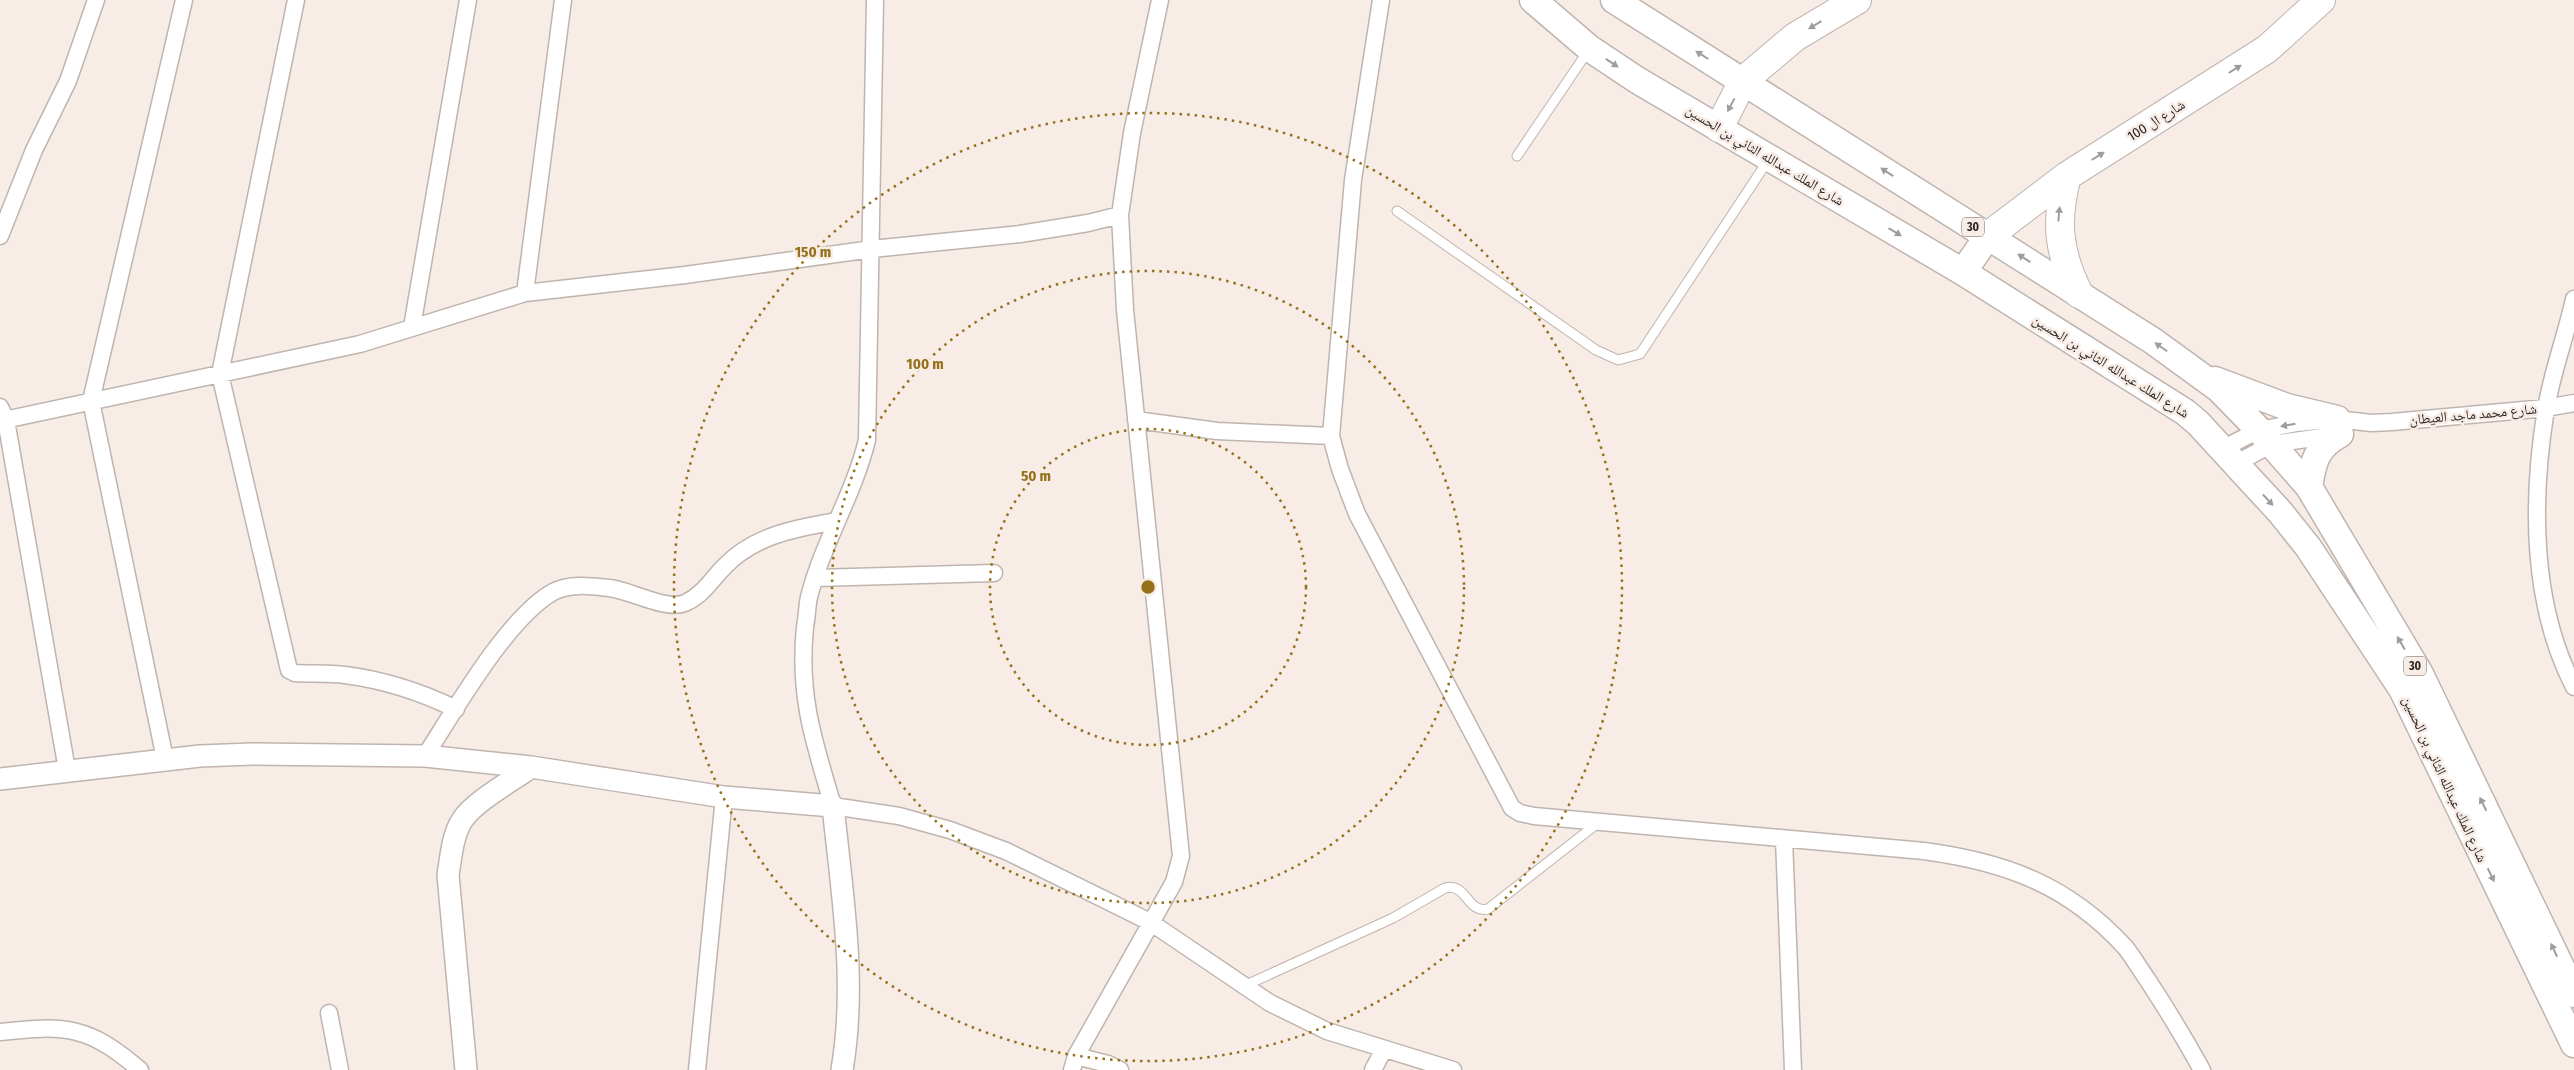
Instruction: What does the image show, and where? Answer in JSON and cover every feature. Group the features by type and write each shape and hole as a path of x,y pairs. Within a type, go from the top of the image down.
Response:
{"highway":[{"path":"1719,128 1743,81 1795,37 1856,0"},
{"name":"شارع ال 100","path":"1988,236 2067,176 2267,49 2321,0"},
{"path":"2067,176 2061,199 2060,240 2068,272 2080,294"}],"main road":[{"name":"شارع الملك عبدالله الثاني بن الحسين","path":"1533,0 1590,48 1769,159 1963,272 2185,412 2280,512 2308,547 2402,689 2574,1044"},
{"name":"شارع الملك عبدالله الثاني بن الحسين","path":"1614,0 2080,294 2200,374 2265,437 2309,487 2420,674 2574,994"},
{"path":"1963,272 1988,236"},
{"path":"2200,374 2339,427 2320,449 2315,460 2309,487"}],"street":[{"path":"0,236 34,150 68,81 96,0"},
{"path":"165,759 91,401 184,0"},
{"path":"296,0 220,374 289,670 294,673 344,675 393,685 424,693 456,708"},
{"path":"412,327 468,0"},
{"path":"526,293 563,0"},
{"path":"842,1070 849,1014 849,966 833,806 805,703 802,659 809,598 837,521 860,472 867,440 872,249 875,0"},
{"path":"1120,1070 1108,1064 1074,1063 1150,922 1174,882 1181,856 1181,841 1125,310 1120,215 1132,133 1160,0"},
{"path":"1381,0 1353,180 1331,436 1340,469 1357,514 1512,808 1520,814 1534,816 1970,857 2014,870 2056,890 2093,917 2126,949 2161,1000 2202,1070"},
{"path":"68,770 2,416 91,401 360,344 526,293 685,275 872,249 1020,234 1120,215"},
{"path":"2574,299 2546,408 2538,492 2538,530 2545,607 2554,641 2574,687"},
{"name":"شارع محمد ماجد العيطان","path":"2228,457 2265,437 2371,423 2546,408 2574,402"},
{"path":"1136,420 1217,431 1331,436"},
{"path":"425,756 456,708 514,627 530,609 554,592 583,585 612,588 653,602 683,604 695,598 714,580 724,567 755,543 788,529 837,521"},
{"path":"816,578 994,573"},
{"path":"0,779 165,759 252,754 425,756 531,768 724,797 833,806 899,816 950,830 1006,851 1150,922 1270,1004 1327,1031 1453,1070"},
{"path":"466,1070 448,876 452,849 462,820 475,806 531,768"},
{"path":"697,1070 724,797"},
{"path":"1784,839 1793,1070"},
{"path":"330,1012 340,1070"},
{"path":"0,1032 46,1027 92,1036 121,1053 140,1070"},
{"path":"1373,1070 1384,1049"}],"lane":[{"path":"1517,156 1590,48"},
{"path":"1397,211 1596,350 1618,360 1640,354 1769,159"},
{"path":"1244,986 1393,918 1445,888 1452,886 1459,888 1474,907 1488,909 1600,822"}]}
